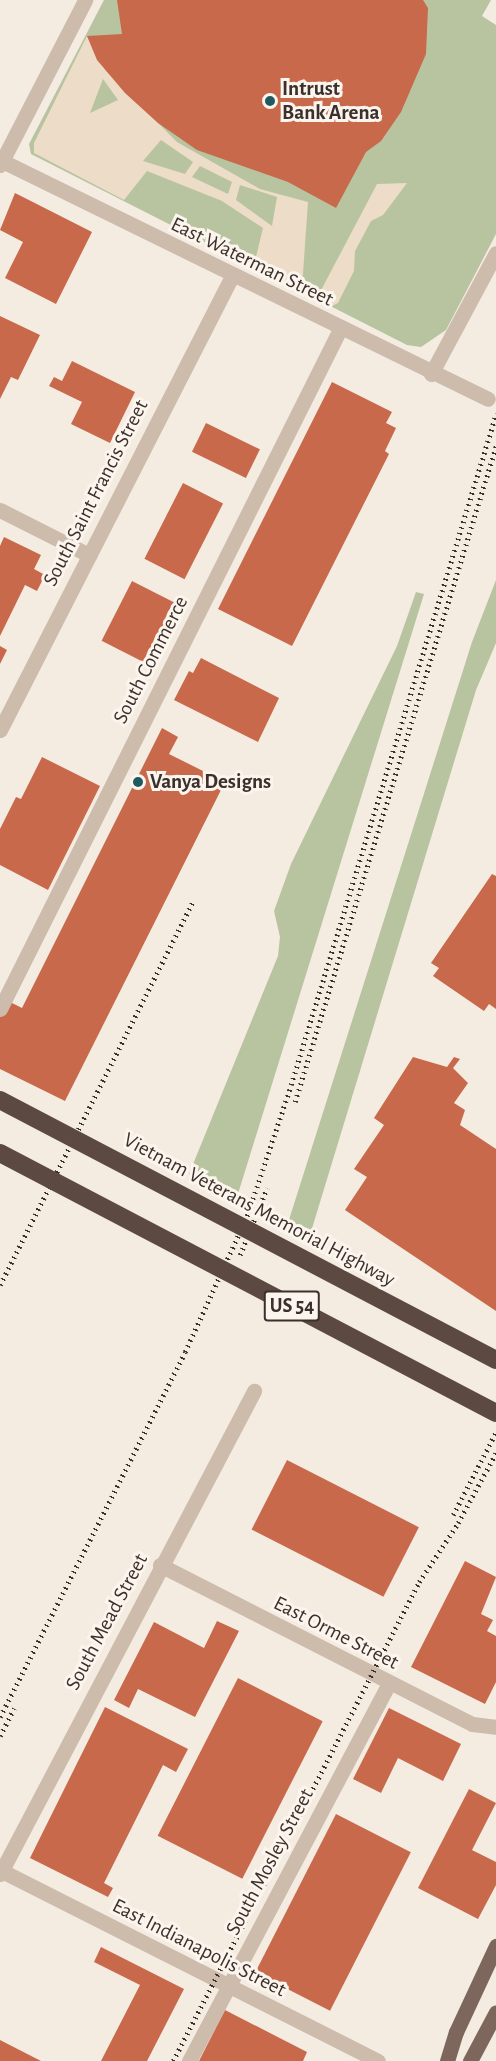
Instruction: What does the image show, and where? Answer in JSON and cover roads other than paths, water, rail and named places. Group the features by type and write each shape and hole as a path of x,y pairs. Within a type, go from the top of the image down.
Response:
{"highway":[{"path":"0,1088 114,1159"},
{"name":"Vietnam Veterans Memorial Highway","path":"0,1100 496,1360"},
{"name":"US 54","path":"0,1153 496,1413"},
{"path":"0,1164 87,1199"}],"main road":[{"path":"447,2061 456,2032 496,1946"},
{"path":"470,2061 496,2012"}],"street":[{"path":"1,162 85,0"},
{"name":"East Waterman Street","path":"1,162 431,374 488,399"},
{"path":"431,374 496,254"},
{"name":"South Saint Francis Street","path":"0,730 232,276"},
{"name":"South Commerce","path":"0,1009 340,329"},
{"path":"0,510 89,555"},
{"name":"South Mead Street","path":"1,1872 160,1565 254,1391"},
{"name":"East Orme Street","path":"160,1565 389,1684 472,1724 496,1727"},
{"name":"South Mosley Street","path":"189,2061 389,1684"},
{"name":"East Indianapolis Street","path":"1,1872 227,1988 378,2061"}],"railway":[{"path":"0,1717 185,1352 247,1216 291,1085 496,414"},
{"path":"295,1102 496,446"},
{"path":"0,1285 193,902"},
{"path":"240,1255 267,1188"},
{"path":"453,1515 496,1432"},
{"path":"173,2061 419,1582 458,1523 496,1453"},
{"path":"0,1736 14,1708"}],"place":[{"name":"Intrust Bank Arena","path":"270,101"},
{"name":"Vanya Designs","path":"138,782"}]}
